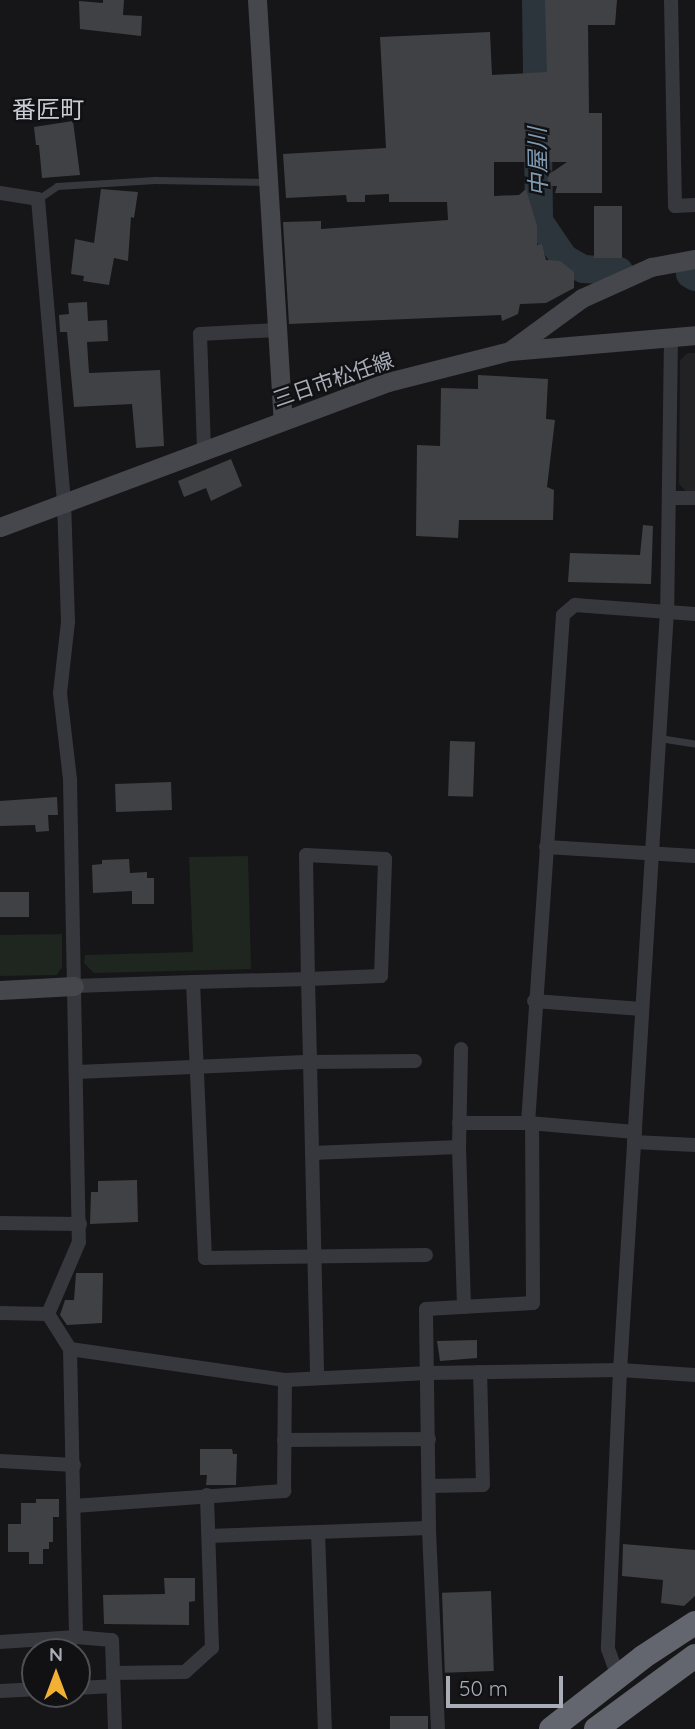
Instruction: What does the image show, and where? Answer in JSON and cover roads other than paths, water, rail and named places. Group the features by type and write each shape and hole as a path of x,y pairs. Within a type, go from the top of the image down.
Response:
{"highway":[{"path":"551,1729 618,1677 695,1623"},
{"path":"596,1729 695,1656"}],"main road":[{"path":"257,0 283,420"},
{"path":"510,351 582,298 651,267 695,259"},
{"name":"三日市松任線","path":"0,527 204,449 388,383 510,351 695,335"},
{"path":"0,990 74,986"}],"street":[{"path":"671,0 675,206 695,205"},
{"path":"0,193 38,199 64,501 68,622 60,693 70,780 80,1224 79,1242 48,1314"},
{"path":"204,449 200,334 277,330"},
{"path":"618,1677 608,1649 620,1370 667,611 671,337"},
{"path":"670,498 695,498"},
{"path":"438,1729 429,1528 429,1373 426,1309 533,1303 530,1124 534,1001 563,615 575,606 695,614"},
{"path":"546,847 695,856"},
{"path":"74,986 308,978 381,976 385,859 306,855 308,978 317,1378"},
{"path":"193,982 205,1258 426,1255"},
{"path":"534,1001 642,1009"},
{"path":"461,1049 459,1147 464,1307"},
{"path":"77,1072 310,1062 415,1061"},
{"path":"460,1124 530,1124 695,1145"},
{"path":"312,1153 459,1147"},
{"path":"0,1223 80,1224"},
{"path":"0,1313 48,1314"},
{"path":"48,1314 70,1349 76,1637"},
{"path":"70,1349 285,1380 429,1373 620,1370 695,1375"},
{"path":"429,1486 483,1485 480,1372"},
{"path":"74,1506 284,1491 285,1380"},
{"path":"284,1440 429,1439"},
{"path":"0,1461 74,1465"},
{"path":"91,1685 186,1672 212,1648 207,1495"},
{"path":"209,1535 429,1528"},
{"path":"318,1532 325,1729"},
{"path":"0,1642 76,1637 112,1640 114,1729"},
{"path":"0,1691 21,1690"}],"lane":[{"path":"38,199 57,186 155,180 267,182"},
{"path":"658,738 695,744"}],"waterway":[{"name":"中屋川","path":"536,0 539,221 564,258 583,269 619,271"},
{"name":"中屋川","path":"690,274 695,277"}],"district":[{"name":"番匠町","path":"48,110"}]}
